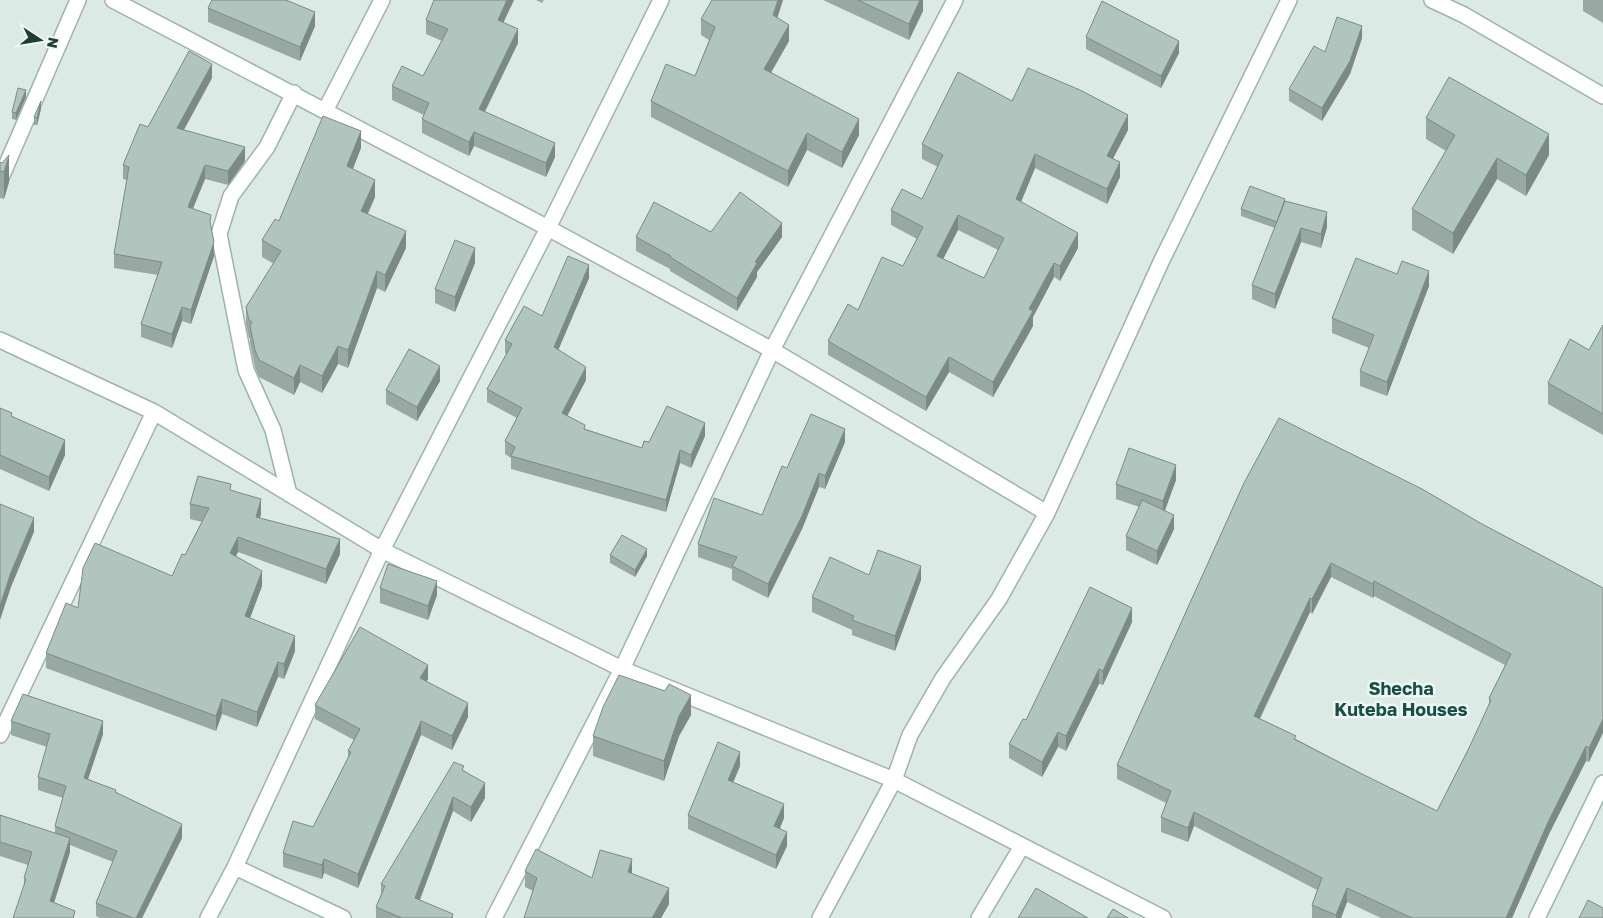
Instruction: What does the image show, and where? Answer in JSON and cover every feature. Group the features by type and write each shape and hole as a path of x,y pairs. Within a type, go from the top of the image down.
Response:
{"street":[{"path":"0,180 78,0"},
{"path":"113,0 132,4 772,350 1047,513"},
{"path":"326,109 382,0"},
{"path":"208,918 235,867 382,550 548,228 661,0"},
{"path":"494,918 622,669 772,350 955,0"},
{"path":"820,918 894,780 910,735 944,678 998,599 1047,513 1161,262 1289,0"},
{"path":"1432,0 1464,15 1603,96"},
{"path":"289,494 273,430 246,370 219,234 231,196 267,147 294,93"},
{"path":"0,340 154,412 382,550 622,669 894,780 1163,918"},
{"path":"0,735 154,412"},
{"path":"1537,918 1603,783"},
{"path":"980,918 1022,846"},
{"path":"235,867 343,918"}],"building":[{"path":"212,0 286,0 315,12 300,47 208,8"},
{"path":"434,0 507,0 498,20 518,29 479,109 555,143 546,163 474,132 469,142 422,119 429,103 392,86 402,66 423,76 448,29 426,20"},
{"path":"712,0 778,0 773,15 789,25 764,69 859,119 842,152 807,133 788,171 651,101 666,64 695,76 715,27 701,19"},
{"path":"858,0 920,0 909,24"},
{"path":"1102,1 1179,41 1161,76 1086,37"},
{"path":"1337,17 1362,26 1350,61 1322,108 1289,89 1314,46 1325,52"},
{"path":"189,51 212,64 177,128 245,147 228,171 205,165 188,207 211,215 210,222 214,242 191,310 182,307 172,334 141,324 162,262 114,254 129,167 123,165 140,124 148,127"},
{"path":"1028,68 1080,90 1128,115 1107,156 1120,162 1107,189 1035,154 1016,199 1078,233 1060,266 1054,263 1029,309 1033,311 993,382 949,357 926,397 828,341 848,304 858,310 882,257 903,266 923,227 891,210 902,189 922,199 943,155 922,144 958,72 1012,101","holes":["958,215 1004,238 984,278 937,256"]},
{"path":"1449,77 1549,134 1526,175 1497,158 1453,233 1412,209 1455,135 1426,118"},
{"path":"18,88 26,90 16,113 12,112"},
{"path":"41,101 37,118 34,117"},
{"path":"323,116 361,131 347,166 375,180 361,211 406,231 385,275 377,271 348,350 338,346 322,376 300,365 294,378 259,360 250,326 252,322 249,320 246,307 281,251 262,240 275,219 279,221"},
{"path":"9,155 4,172 0,171 0,162 2,163"},
{"path":"1250,186 1285,199 1277,222 1241,209"},
{"path":"740,192 782,223 755,262 757,263 737,298 671,256 636,237 654,202 711,232"},
{"path":"1285,201 1327,212 1321,234 1301,228 1275,294 1252,285"},
{"path":"455,240 475,248 455,297 435,289"},
{"path":"568,256 589,265 554,347 586,367 562,413 585,425 584,429 642,448 644,441 649,442 667,406 705,423 691,455 680,450 666,500 511,456 515,447 505,441 522,408 487,389 512,344 505,340 524,306 542,316"},
{"path":"1356,258 1397,274 1402,261 1429,271 1387,382 1360,371 1374,335 1332,318"},
{"path":"1603,325 1603,414 1548,383 1570,339 1589,350"},
{"path":"409,349 440,366 417,407 386,390"},
{"path":"0,408 12,413 11,416 65,440 49,477 0,455"},
{"path":"811,414 845,429 825,476 819,473 802,516 768,584 732,566 737,557 698,544 714,498 762,515 782,466 787,468"},
{"path":"1279,418 1422,489 1482,524 1603,588 1603,719 1589,748 1586,746 1549,820 1506,918 1412,918 1347,888 1336,915 1312,905 1322,878 1194,812 1188,828 1161,817 1171,791 1117,765 1244,483","holes":["1331,563 1373,584 1374,581 1511,654 1489,698 1491,700 1469,748 1437,811 1294,739 1296,736 1254,716 1310,598 1312,599"]},
{"path":"1129,448 1176,465 1163,501 1116,484"},
{"path":"198,476 231,484 230,490 261,499 256,517 340,539 326,569 238,537 230,553 262,571 245,616 295,636 284,664 278,662 257,712 222,699 216,716 46,653 66,603 78,608 83,568 95,543 172,576 182,554 185,555 209,508 190,504"},
{"path":"1142,500 1174,515 1157,551 1126,536"},
{"path":"0,504 34,518 11,572 0,606"},
{"path":"622,535 647,549 635,570 610,555"},
{"path":"878,550 921,566 895,636 852,620 854,616 812,597 830,557 869,575"},
{"path":"388,564 437,581 428,606 380,588"},
{"path":"1090,587 1132,608 1103,671 1099,669 1066,736 1058,732 1042,762 1009,744 1023,719 1026,720"},
{"path":"360,627 428,665 420,678 468,703 452,736 421,721 358,874 324,859 322,865 283,853 293,821 313,827 351,752 348,751 360,729 315,705"},
{"path":"619,675 665,691 669,684 691,695 679,716 664,761 593,736 603,707"},
{"path":"23,694 103,721 84,778 116,790 115,792 182,824 136,918 96,903 117,851 55,826 66,786 38,777 50,734 11,721"},
{"path":"718,742 740,752 728,780 784,804 774,826 787,832 776,855 688,815"},
{"path":"454,762 464,766 462,770 485,783 471,807 453,797 415,898 453,914 452,918 402,918 376,907 385,886 381,884"},
{"path":"0,815 70,838 50,901 75,911 73,918 13,918 26,879 24,878 32,852 0,842"},
{"path":"536,849 592,878 600,850 632,859 628,872 669,888 652,918 524,918 537,878 525,871"},
{"path":"1036,888 1088,918 1018,918"},
{"path":"1588,900 1603,908 1603,918 1579,918"},
{"path":"1113,909 1128,918 1107,918"}],"district":[{"name":"Shecha Kuteba Houses","path":"1401,698"}]}
